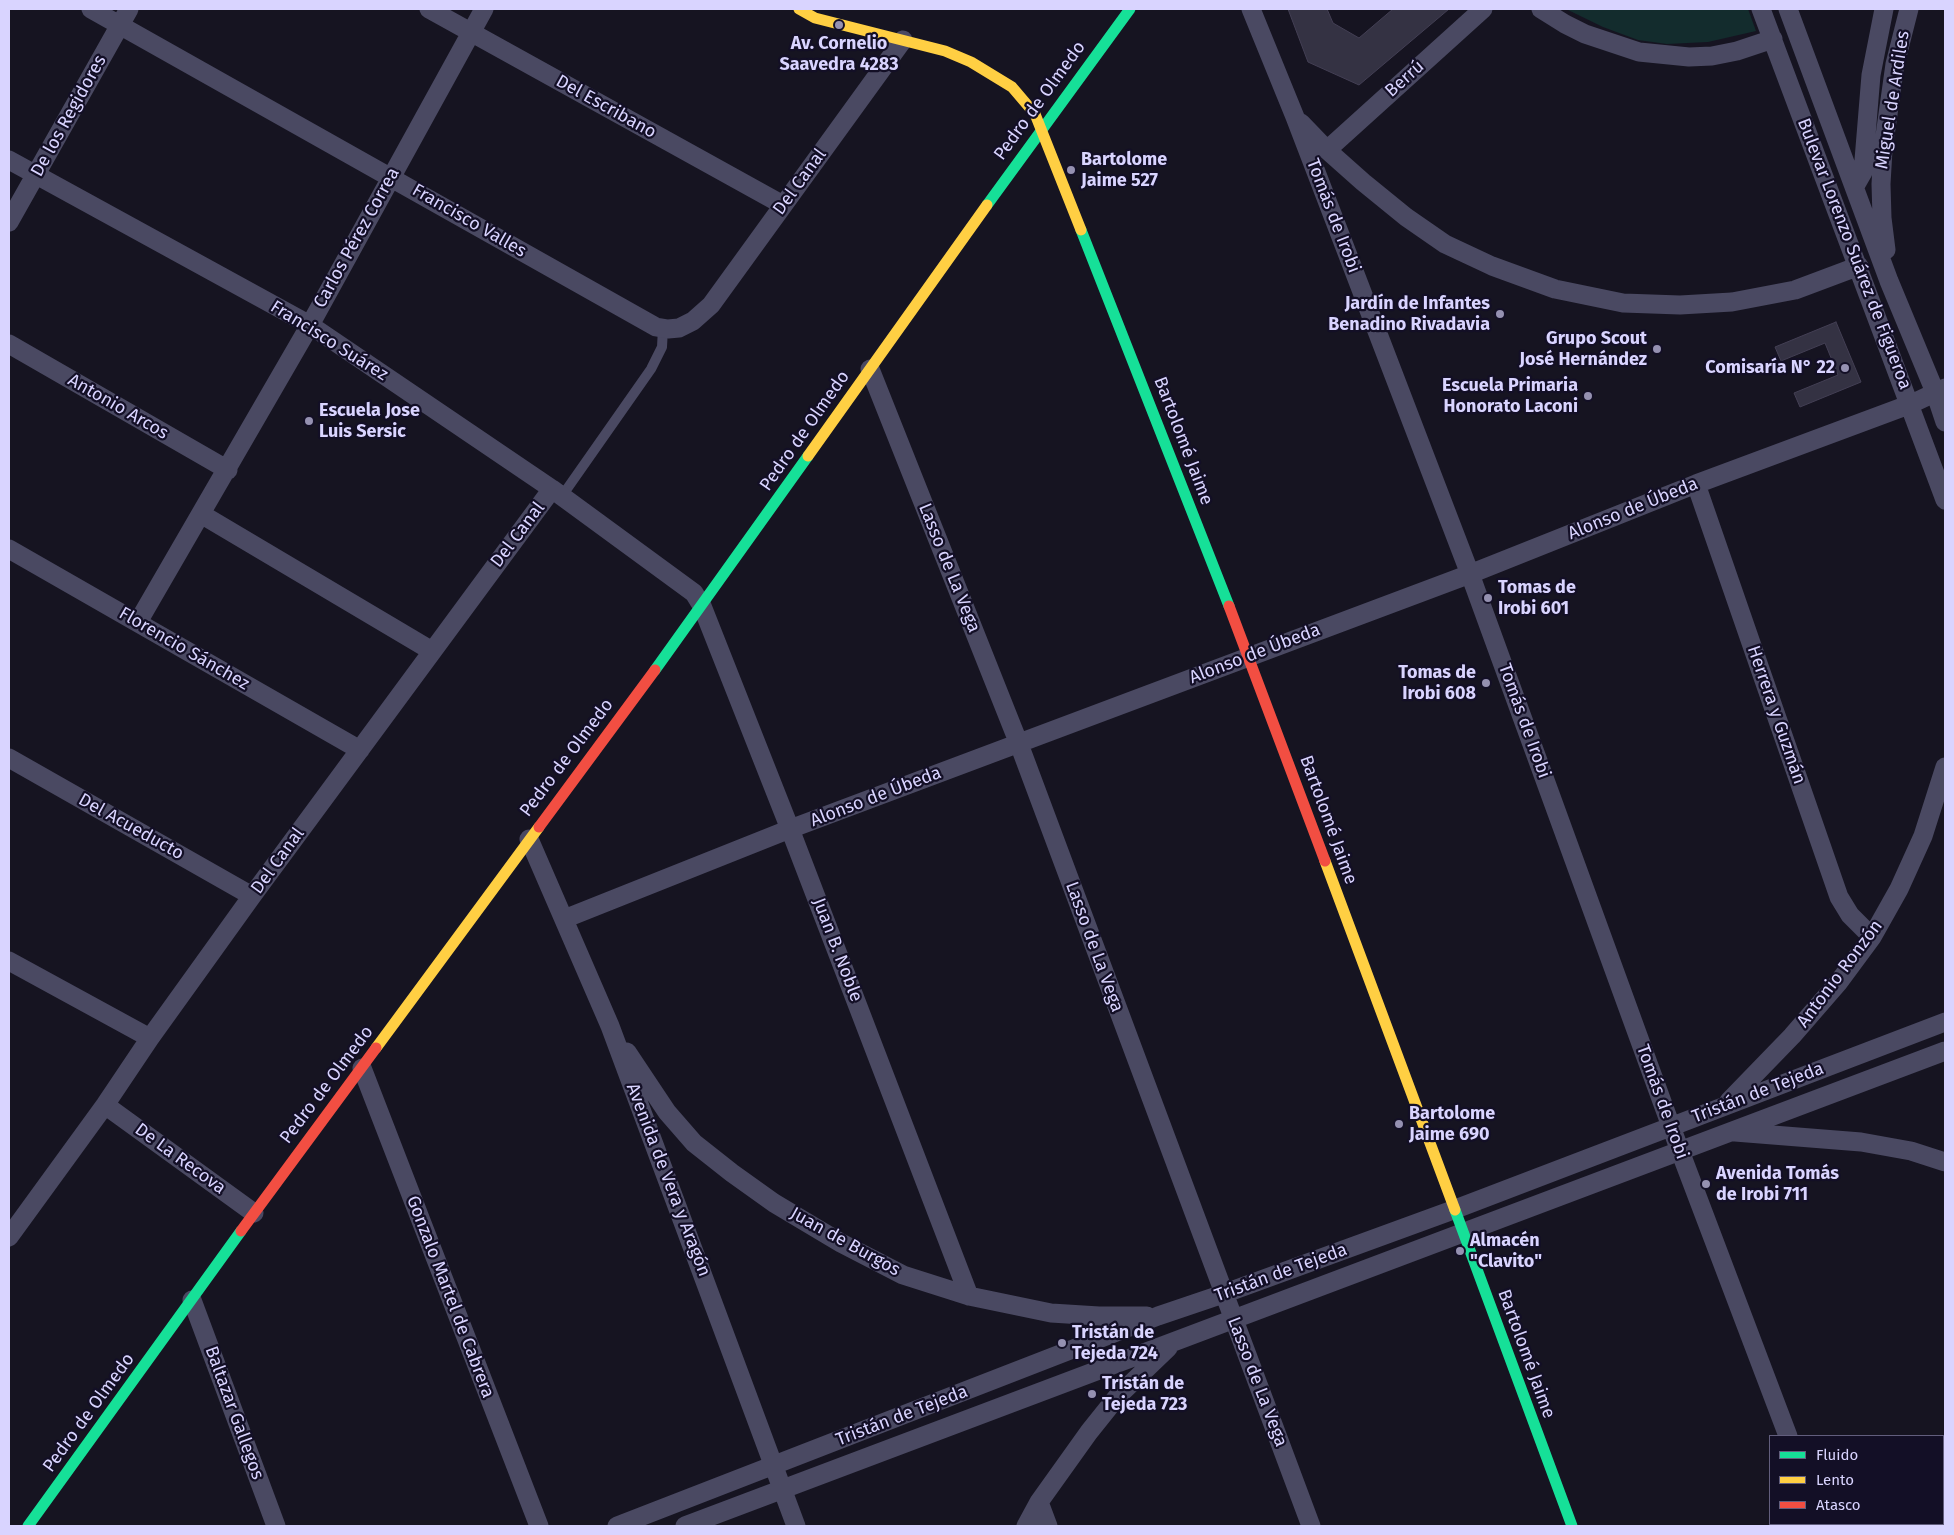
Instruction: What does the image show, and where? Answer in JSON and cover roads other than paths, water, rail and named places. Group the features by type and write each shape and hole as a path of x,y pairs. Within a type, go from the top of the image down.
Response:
{"street":[{"name":"Francisco Valles","path":"91,9 124,17 391,177 656,327 663,328"},
{"name":"Del Escribano","path":"429,9 783,205"},
{"name":"Carlos Pérez Correa","path":"138,622 228,470 310,325 484,9"},
{"name":"Bartolomé Jaime","path":"801,9 816,18 945,51 970,62 1010,86 1031,109 1042,128 1249,656 1453,1210 1572,1526"},
{"name":"Pedro de Olmedo","path":"28,1526 254,1213 702,606 1042,128 1130,9"},
{"name":"Tomás de Irobi","path":"1251,9 1295,117 1470,574 1671,1127 1788,1435"},
{"name":"Berrú","path":"1327,150 1483,9"},
{"path":"1541,9 1585,34 1639,52 1689,57 1712,56 1737,51 1773,40"},
{"name":"Bulevar Lorenzo Suárez de Figueroa","path":"1761,9 1911,404 1945,500"},
{"name":"Bulevar Lorenzo Suárez de Figueroa","path":"1788,9 1889,281 1940,390 1945,422"},
{"name":"Miguel de Ardiles","path":"1855,186 1863,172 1871,75 1884,9"},
{"name":"Miguel de Ardiles","path":"1889,281 1882,218 1883,150 1895,64 1909,9"},
{"name":"De los Regidores","path":"9,222 124,17"},
{"name":"Del Canal","path":"663,328 679,328 693,321 711,305 903,40"},
{"path":"1295,117 1327,150 1406,217 1445,244 1492,266 1555,288 1623,302 1680,305 1732,302 1795,290 1858,266"},
{"name":"Francisco Suárez","path":"9,160 310,325 557,493 694,593 702,606"},
{"name":"Antonio Arcos","path":"9,344 228,470"},
{"name":"Lasso de La Vega","path":"870,369 1018,744 1311,1526"},
{"name":"Alonso de Úbeda","path":"564,919 790,829 1470,574 1696,484 1911,404 1940,390"},
{"name":"Herrera y Guzmán","path":"1696,484 1839,897 1850,915 1872,937"},
{"name":"Del Canal","path":"9,1237 105,1105 150,1038 252,896 432,651 557,493"},
{"path":"201,514 432,651"},
{"name":"Florencio Sánchez","path":"9,549 360,750"},
{"name":"Juan B. Noble","path":"702,606 790,829 969,1296"},
{"name":"Del Acueducto","path":"9,758 252,896"},
{"name":"Antonio Ronzón","path":"1725,1105 1792,1036 1838,983 1872,937 1899,889 1923,836 1945,767"},
{"name":"Avenida de Vera y Aragón","path":"529,839 610,1026 796,1526"},
{"path":"9,961 150,1038"},
{"name":"Tristán de Tejeda","path":"617,1526 1158,1316 1453,1210 1945,1022"},
{"name":"Juan de Burgos","path":"610,1026 667,1112 694,1143 774,1203 841,1243 903,1275 969,1296 1051,1314 1158,1316"},
{"name":"Tristán de Tejeda","path":"685,1526 1945,1051"},
{"name":"Gonzalo Martel de Cabrera","path":"362,1068 538,1526"},
{"name":"De La Recova","path":"105,1105 254,1213"},
{"path":"1729,1132 1861,1142 1911,1151 1945,1162"},
{"name":"Baltazar Gallegos","path":"192,1300 276,1526"},
{"path":"1026,1526 1039,1502 1063,1466 1117,1397 1173,1343"},
{"path":"1039,1502 1048,1526"}],"lane":[{"path":"557,493 651,369 662,347 663,328"}],"place":[{"name":"Av. Cornelio Saavedra 4283","path":"839,25"},
{"name":"Bartolome Jaime 527","path":"1071,170"},
{"name":"Jardín de Infantes Benadino Rivadavia","path":"1500,314"},
{"name":"Grupo Scout José Hernández","path":"1657,349"},
{"name":"Comisaría N° 22","path":"1845,368"},
{"name":"Escuela Primaria Honorato Laconi","path":"1588,396"},
{"name":"Escuela Jose Luis Sersic","path":"309,421"},
{"name":"Tomas de Irobi 601","path":"1488,598"},
{"name":"Tomas de Irobi 608","path":"1486,683"},
{"name":"Bartolome Jaime 690","path":"1399,1124"},
{"name":"Avenida Tomás de Irobi 711","path":"1706,1184"},
{"name":"Almacén \"Clavito\"","path":"1460,1251"},
{"name":"Tristán de Tejeda 724","path":"1062,1343"},
{"name":"Tristán de Tejeda 723","path":"1092,1394"}]}
